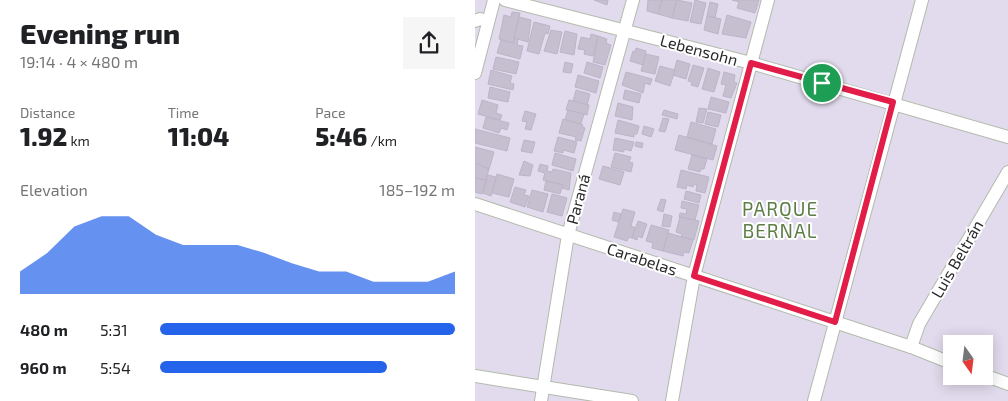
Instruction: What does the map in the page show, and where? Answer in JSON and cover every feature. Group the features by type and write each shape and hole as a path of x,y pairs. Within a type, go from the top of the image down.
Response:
{"street":[{"path":"475,74 494,0"},
{"name":"Lebensohn","path":"505,0 751,63 893,102 1008,137"},
{"name":"Paraná","path":"541,401 568,235 633,0"},
{"path":"672,401 694,276 768,0"},
{"path":"814,401 922,0"},
{"path":"475,22 481,19 488,21"},
{"name":"Luis Beltrán","path":"911,347 919,324 1008,172"},
{"name":"Carabelas","path":"475,204 943,359"},
{"path":"475,376 632,401"},
{"path":"993,378 1008,384"}],"building":[{"path":"594,0 608,0 607,5"},
{"path":"648,0 662,0 658,14 647,11"},
{"path":"662,0 677,0 672,18 658,14"},
{"path":"677,0 692,3 688,21 672,18"},
{"path":"695,0 706,3 701,24 690,22"},
{"path":"732,0 759,0 755,13 737,8 739,2"},
{"path":"710,2 718,4 715,18 707,16"},
{"path":"512,12 520,13 513,43 499,39 504,15 511,17"},
{"path":"727,15 751,22 746,38 722,34"},
{"path":"707,16 721,19 718,34 704,30"},
{"path":"519,17 531,20 528,42 514,38"},
{"path":"534,22 550,26 548,34 545,33 539,54 527,51"},
{"path":"551,30 562,32 557,54 544,51"},
{"path":"565,31 577,34 574,55 560,52"},
{"path":"591,34 598,36 593,56 584,54 585,50 578,49 581,37 590,39"},
{"path":"598,36 607,39 606,43 611,45 605,65 593,62"},
{"path":"514,38 518,39 517,45 523,46 520,59 497,53 501,40 513,43"},
{"path":"636,48 646,51 643,65 630,61"},
{"path":"646,54 659,57 655,74 641,71"},
{"path":"496,57 519,62 516,74 493,69"},
{"path":"677,60 690,64 686,79 673,75"},
{"path":"565,62 573,64 571,73 563,72"},
{"path":"587,62 603,67 600,78 584,73"},
{"path":"693,65 704,68 698,87 691,85 692,82 688,81"},
{"path":"660,66 675,70 670,86 655,81"},
{"path":"708,68 720,72 714,92 702,89"},
{"path":"491,70 512,76 510,83 514,84 513,90 488,84"},
{"path":"626,72 652,79 650,85 645,83 643,93 622,85"},
{"path":"724,72 735,75 734,82 737,83 731,98 723,96 726,85 721,84"},
{"path":"578,75 599,81 596,93 575,87"},
{"path":"490,87 510,92 508,102 488,98"},
{"path":"576,90 590,94 587,105 573,101"},
{"path":"625,90 641,94 639,103 623,99"},
{"path":"711,97 729,102 726,113 708,109"},
{"path":"482,100 498,105 496,113 502,115 500,120 478,114"},
{"path":"569,100 589,105 587,115 566,110"},
{"path":"618,103 633,107 632,120 615,116"},
{"path":"699,108 707,109 703,123 696,122"},
{"path":"568,110 584,114 581,124 565,120"},
{"path":"664,110 678,114 677,119 662,115"},
{"path":"525,111 536,114 531,130 525,129 527,122 522,121"},
{"path":"708,112 721,115 718,127 705,124"},
{"path":"486,117 509,123 507,130 501,128 499,133 483,128"},
{"path":"663,118 669,119 665,132 659,131"},
{"path":"563,119 583,125 582,127 585,128 581,141 575,140 576,137 559,133"},
{"path":"618,120 639,126 637,134 634,134 634,137 615,133"},
{"path":"691,122 716,129 712,144 687,137"},
{"path":"644,126 654,129 651,137 642,134"},
{"path":"475,129 510,138 507,151 475,143"},
{"path":"679,135 717,146 713,160 675,150"},
{"path":"558,137 577,142 574,153 563,150 563,153 554,151"},
{"path":"615,138 634,142 631,151 624,149 624,152 613,150"},
{"path":"524,140 535,142 532,153 521,151"},
{"path":"636,142 643,143 642,148 635,146"},
{"path":"475,147 494,152 489,169 475,163"},
{"path":"555,153 576,159 573,171 552,165"},
{"path":"615,153 631,157 629,162 633,163 631,172 611,167"},
{"path":"692,155 707,159 704,169 701,169 700,172 688,169"},
{"path":"524,161 533,165 530,176 519,175"},
{"path":"475,163 489,169 486,180 475,178"},
{"path":"540,164 548,166 547,171 552,172 553,169 571,173 569,190 562,188 563,185 543,180 545,173 538,171"},
{"path":"603,166 624,172 620,185 599,179"},
{"path":"681,170 709,177 705,193 696,191 697,185 694,184 693,187 687,185 686,189 677,187"},
{"path":"497,174 514,179 509,197 492,193"},
{"path":"488,175 496,177 491,196 483,193"},
{"path":"475,178 486,180 482,194 475,192"},
{"path":"546,181 563,185 560,194 544,190"},
{"path":"515,187 526,190 524,195 529,196 525,207 510,202"},
{"path":"532,190 548,194 543,212 527,207"},
{"path":"686,191 701,195 699,203 684,199"},
{"path":"552,194 567,198 562,216 547,212"},
{"path":"661,199 666,200 663,212 657,210"},
{"path":"682,201 699,205 695,220 679,217 680,213 686,214 687,209 681,208"},
{"path":"623,209 635,212 631,226 636,228 632,238 629,237 627,241 614,237"},
{"path":"614,212 621,214 618,222 612,220"},
{"path":"664,214 672,216 670,227 662,226"},
{"path":"680,217 699,221 694,240 681,237 682,234 676,232"},
{"path":"638,221 647,224 642,238 638,236 637,240 632,238"},
{"path":"651,225 669,230 663,251 652,248 653,243 646,241"},
{"path":"668,233 693,240 689,253 684,252 683,256 663,251"}],"district":[{"name":"PARQUE BERNAL","path":"780,220"}],"route":[{"path":"751,63 822,83 893,102 835,322 694,276 751,63"}]}
